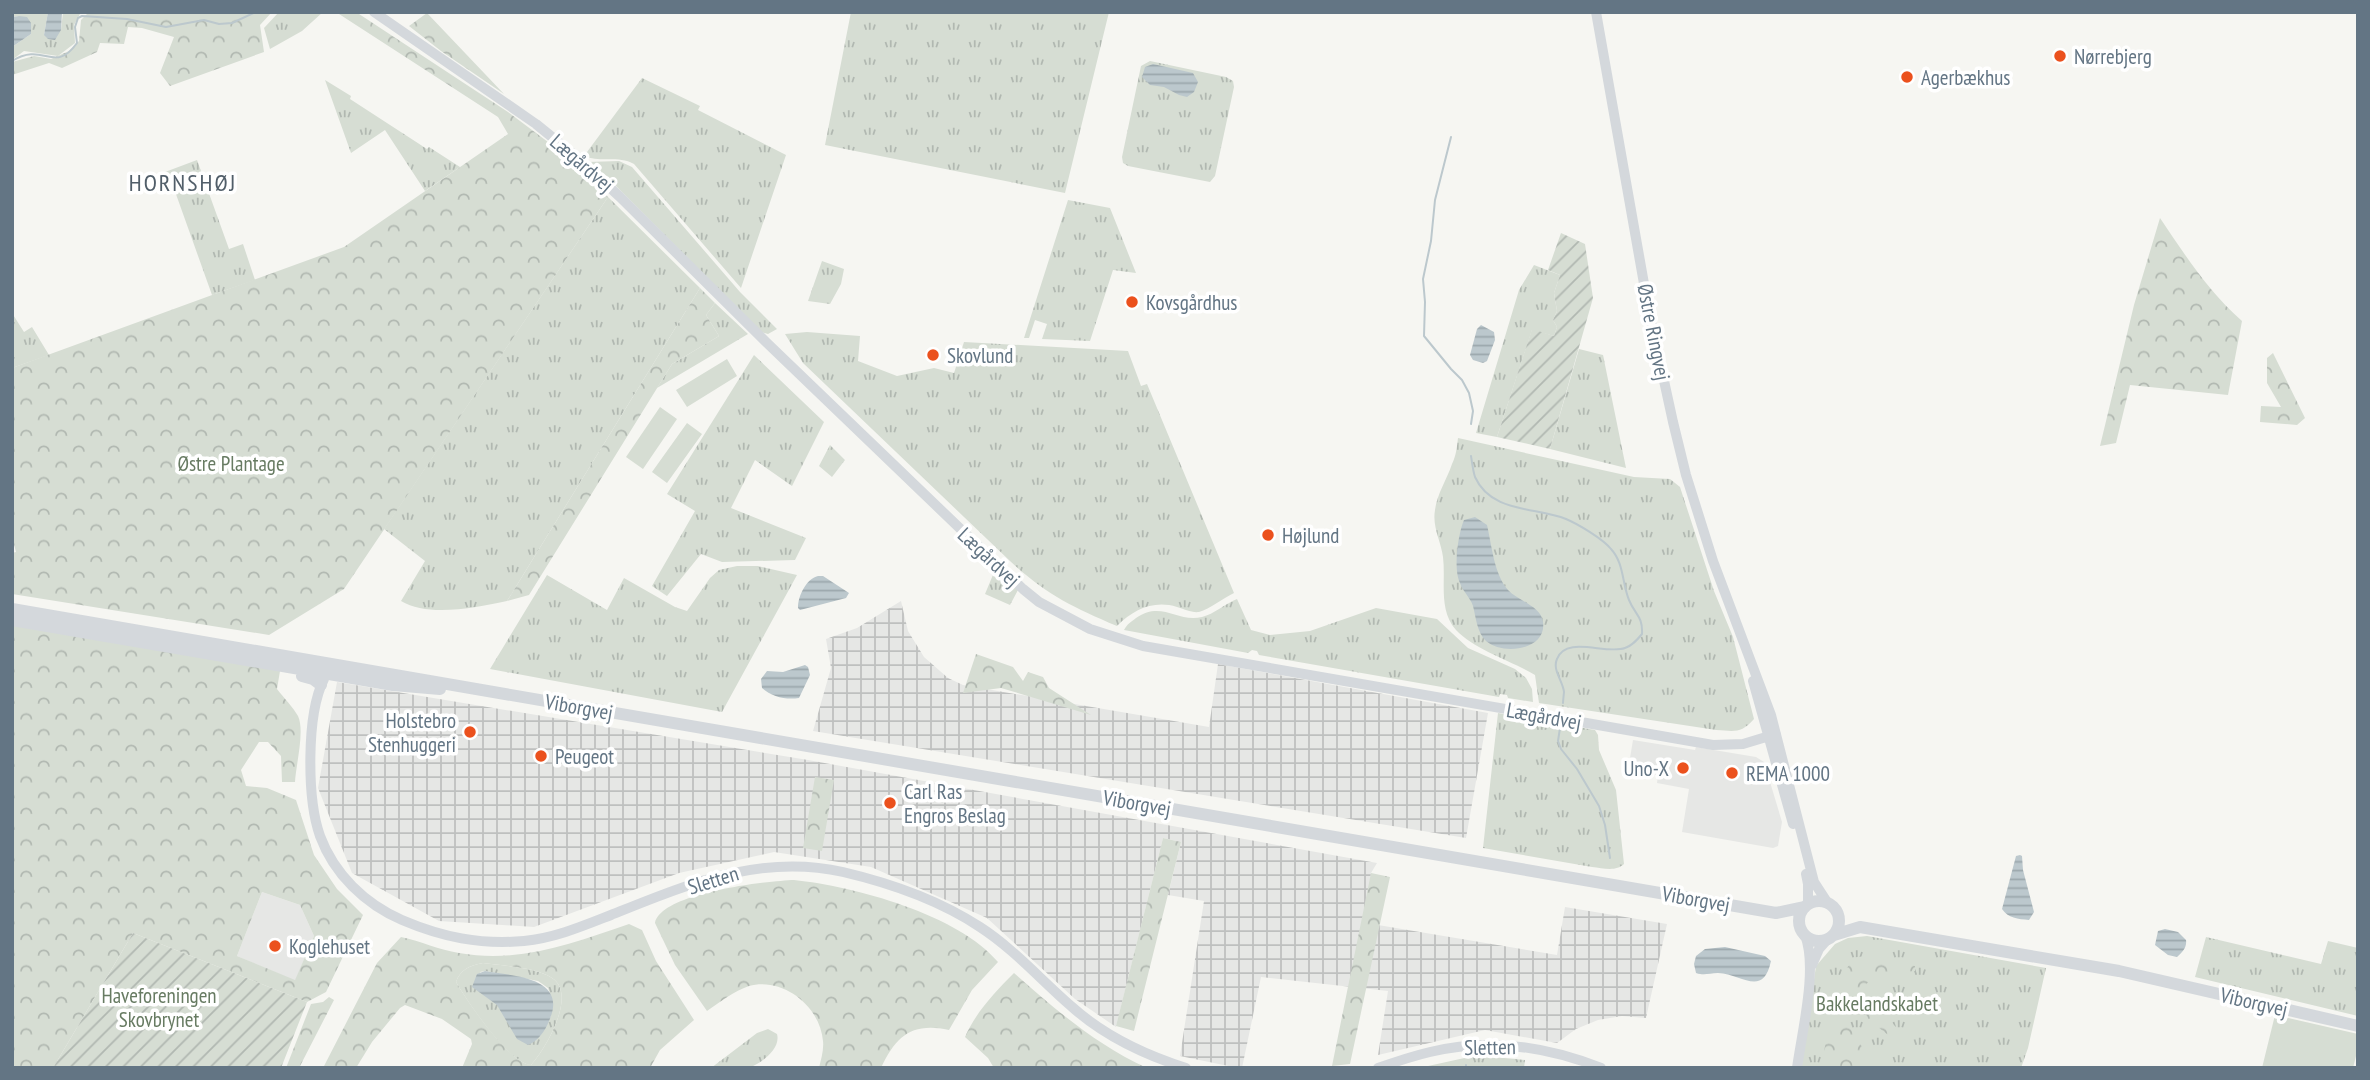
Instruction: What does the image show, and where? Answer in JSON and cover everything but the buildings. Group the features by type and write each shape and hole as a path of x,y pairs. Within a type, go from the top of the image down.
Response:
{"main road":[{"name":"Viborgvej","path":"12,609 228,652"},
{"name":"Viborgvej","path":"12,620 397,674 499,694 1776,913 1793,922 1803,932"},
{"path":"228,652 325,676 397,674"},
{"name":"Viborgvej","path":"325,676 499,694"},
{"path":"1816,901 1827,902 1838,913 1839,924 1831,937 1815,941 1803,932 1800,917 1807,905 1816,901"},
{"name":"Viborgvej","path":"1776,913 1807,905"},
{"name":"Viborgvej","path":"1838,913 1860,927 2119,971 2358,1026"},
{"name":"Viborgvej","path":"1831,937 1860,927"}],"street":[{"name":"Lægårdvej","path":"374,12 536,124 579,159 996,564 1039,602 1066,618 1090,629 1143,646 1713,745 1743,744 1771,736"},
{"name":"Østre Ringvej","path":"1596,12 1649,312 1672,422 1713,561 1757,673 1808,884 1807,905"},
{"name":"Sletten","path":"325,676 313,725 309,777 313,816 321,841 335,866 370,902 391,915 432,933 465,940 525,941 562,934 723,874 759,867 795,865 840,871 902,890 951,910 982,928 1015,954 1073,1008 1105,1031 1136,1049 1186,1068"},
{"name":"Østre Ringvej","path":"1771,736 1814,882 1827,902"},
{"path":"1797,1068 1811,968 1809,949 1803,932"},
{"path":"1811,968 1819,949 1831,937"},
{"name":"Sletten","path":"1378,1068 1431,1052 1472,1045 1500,1045 1554,1052 1601,1068"}],"shaded area":[{"path":"48,12 62,12 61,30 55,40 44,35"},
{"path":"12,17 27,17 31,23 31,34 12,47"},
{"path":"1153,64 1193,73 1198,82 1194,92 1187,97 1164,87 1150,85 1142,77 1145,67"},
{"path":"1481,325 1494,332 1495,340 1487,361 1483,363 1473,360 1470,355 1477,329"},
{"path":"1475,517 1487,525 1494,559 1503,583 1512,594 1534,608 1541,616 1542,631 1538,639 1522,648 1503,648 1486,641 1477,625 1473,606 1461,586 1457,569 1458,542 1464,520"},
{"path":"823,576 849,593 846,598 800,610 798,603 801,593 810,581"},
{"path":"901,601 908,631 924,657 948,678 963,685 1209,727 1218,664 1488,713 1466,838 813,731 831,668 826,639 857,628"},
{"path":"805,665 810,675 799,698 779,697 762,688 761,679 767,671 783,672"},
{"path":"337,682 808,760 1377,863 1371,873 1366,923 1557,955 1565,907 1667,924 1646,1018 1622,1016 1598,1020 1576,1029 1557,1043 1485,1030 1378,1055 1388,991 1261,977 1242,1068 1238,1068 1180,1056 1204,901 1168,895 1181,842 1163,838 1116,1027 1075,999 987,918 871,867 774,852 679,873 534,927 439,921 352,873 318,788"},
{"path":"1633,740 1756,757 1764,762 1782,822 1778,846 1773,848 1682,832 1689,789 1657,783 1658,775 1628,770"},
{"path":"2020,855 2034,912 2029,920 2010,916 2002,909 2016,856"},
{"name":"Koglehuset","path":"262,892 300,905 314,936 295,981 237,956"},
{"path":"2165,929 2178,932 2186,940 2184,949 2177,957 2168,955 2155,945 2158,931"},
{"path":"1725,947 1765,956 1771,961 1763,979 1750,981 1727,974 1696,973 1696,956 1705,949"},
{"path":"485,971 535,981 551,995 553,1006 549,1021 541,1035 532,1043 528,1045 517,1039 497,1005 472,987 477,974"}],"green space":[{"path":"12,12 48,12 44,35 61,30 63,12 81,12 74,25 75,43 58,56 24,51 12,60 12,47 31,34 19,16 12,17"},
{"path":"89,12 272,12 260,25 264,52 170,86 160,73 174,37 128,27 124,44 100,43 97,52 62,68 49,63 12,75 12,62 34,56 51,59 69,51 79,41 81,20"},
{"path":"279,12 323,12 302,31 270,49 264,28"},
{"name":"Østre Plantage","path":"356,12 508,112 548,142 608,197 344,589 269,635 12,594 12,553 16,552 12,537 12,368 344,247 508,134 498,117 339,14"},
{"path":"851,12 1109,12 1065,193 825,145"},
{"path":"427,13 504,94 409,26"},
{"path":"1150,61 1226,77 1233,81 1215,176 1210,182 1123,163 1141,66"},
{"path":"642,78 700,106 698,110 786,155 741,288 634,164 584,156"},
{"path":"325,80 427,149 429,147 460,167 425,191 385,130 351,153"},
{"path":"197,160 229,249 243,244 255,280 212,295 172,183 165,172"},
{"path":"619,161 632,167 740,292 777,329 768,334 761,332 616,186 588,162"},
{"path":"608,197 700,288 507,601 439,610 412,606 401,601 425,561 384,529"},
{"path":"1068,200 1110,208 1136,273 1113,270 1090,341 1042,339 1047,324 1035,320 1029,338 1024,338"},
{"path":"2160,218 2208,285 2242,321 2228,395 2130,385 2116,443 2100,446 2134,305"},
{"path":"1561,233 1585,244 1593,298 1550,449 1497,437 1532,329 1554,336 1557,327 1553,320 1557,311 1554,293 1560,275 1548,270"},
{"path":"822,261 844,269 841,284 830,304 808,301"},
{"path":"1534,265 1560,275 1554,293 1557,311 1553,320 1557,327 1554,336 1532,330 1497,437 1476,433 1519,290"},
{"path":"700,288 715,303 706,315 719,336 672,364 529,595 507,601"},
{"path":"715,303 748,334 657,388 672,364 719,336 706,315"},
{"path":"12,313 24,332 32,327 49,355 12,368"},
{"path":"807,332 860,336 858,361 897,376 934,368 954,373 964,342 1128,351 1141,386 1147,384 1234,593 1199,612 1169,605 1152,605 1130,615 1117,626 1060,599 1010,561 803,363 785,334"},
{"path":"1579,349 1603,355 1626,468 1550,449"},
{"path":"2273,353 2305,418 2297,425 2260,422 2261,406 2281,407 2267,383 2267,358"},
{"path":"754,355 824,422 792,486 755,460 731,508 806,538 795,560 722,562 701,554 667,596 652,586 695,511 667,494"},
{"path":"727,359 737,376 687,407 676,390"},
{"path":"660,407 677,419 643,469 626,457"},
{"path":"687,423 702,434 667,483 652,472"},
{"path":"1458,438 1634,477 1670,479 1680,487 1714,591 1733,637 1754,719 1745,727 1728,731 1539,703 1535,675 1483,649 1456,630 1450,622 1445,604 1443,557 1434,516"},
{"path":"830,445 845,460 832,477 819,466"},
{"path":"737,566 758,566 797,575 722,712 490,669 547,575 607,610 624,578 687,611 710,578 719,570"},
{"path":"995,570 1018,590 1010,605 985,594"},
{"path":"1237,599 1251,630 1270,635 1310,631 1376,608 1437,619 1468,648 1515,669 1526,678 1532,689 1533,702 1508,698 1507,695 1500,694 1499,697 1259,655 1252,650 1248,653 1124,630 1145,613 1162,611 1185,617 1202,617"},
{"path":"12,623 280,671 277,689 300,722 295,782 282,782 281,756 268,742 259,742 241,770 246,786 267,788 296,800 314,855 337,889 363,915 326,992 307,1002 133,933 53,1068 12,1068","holes":["262,892 300,905 314,936 295,980 237,956"]},
{"path":"976,654 1013,667 1023,681 1028,672 1043,677 1049,688 1091,715 1001,688 963,693"},
{"path":"1498,713 1595,730 1599,750 1616,790 1624,864 1605,869 1483,848"},
{"path":"815,777 834,780 822,851 803,848"},
{"path":"1163,838 1181,842 1134,1031 1116,1026"},
{"path":"1371,873 1390,877 1350,1064 1332,1066"},
{"path":"794,880 875,896 932,917 980,945 998,962 972,990 949,1030 925,1028 907,1034 893,1047 881,1068 819,1068 823,1044 820,1028 815,1016 798,997 774,986 749,986 707,1011 675,965 655,923 662,913 675,904 694,896 739,886"},
{"path":"629,924 642,930 656,961 694,1020 660,1050 650,1068 462,1068 472,1044 471,1039 442,1019 405,1005 372,1042 356,1068 323,1068 377,963 401,937 459,953 503,956 546,950","holes":["483,963 537,971 552,978 559,986 562,996 556,1022 551,1035 531,1065 522,1062 501,1043 456,982 463,971"]},
{"name":"Haveforeningen Skovbrynet","path":"133,933 307,1002 281,1068 53,1068"},
{"name":"Bakkelandskabet","path":"1867,936 2046,968 2021,1068 1801,1068 1816,966 1835,944 1848,938"},
{"path":"2206,937 2321,964 2328,941 2358,948 2358,1016 2195,977"},
{"path":"1869,956 1915,966 1915,971 1878,976 1867,983 1864,989 1868,999 1897,1028 1897,1037 1892,1038 1838,996 1839,976 1857,957"},
{"path":"483,963 537,971 552,978 559,986 562,996 556,1022 551,1035 531,1065 522,1062 501,1043 456,982 463,971","holes":["480,972 538,981 548,988 551,996 551,1016 540,1036 500,1009"]},
{"path":"1014,973 1093,1037 1147,1068 994,1068 988,1058 965,1037 980,1011"},
{"path":"329,997 334,1000 299,1068 286,1068 311,1004 323,1002"},
{"path":"2275,1015 2358,1034 2353,1068 2262,1068"},
{"path":"1843,1023 1853,1031 1860,1043 1868,1068 1821,1068 1828,1030"},
{"path":"768,1029 777,1034 778,1039 774,1049 761,1062 742,1069 711,1068 757,1033"},
{"path":"1469,1057 1525,1060 1524,1068 1419,1068"}],"waterway":[{"path":"12,61 32,54 55,57 69,52 77,43 75,27 78,18 82,16 127,19 166,27 204,20 219,24 232,23 256,12"},
{"path":"1451,137 1435,200 1431,241 1423,279 1424,336 1462,380 1469,393 1473,411 1471,424"},
{"path":"1471,456 1475,477 1482,489 1492,497 1515,507 1571,521 1602,541 1618,560 1629,600 1641,623 1642,634 1625,648 1577,647 1562,652 1556,667 1564,692 1563,703"},
{"path":"1560,728 1558,741 1561,749 1577,769 1599,806 1610,858"}],"place":[{"name":"Nørrebjerg","path":"2060,56"},
{"name":"Agerbækhus","path":"1907,77"},
{"name":"Kovsgårdhus","path":"1132,302"},
{"name":"Skovlund","path":"933,355"},
{"name":"Højlund","path":"1268,535"},
{"name":"Holstebro Stenhuggeri","path":"470,732"},
{"name":"Peugeot","path":"541,756"},
{"name":"Uno-X","path":"1683,768"},
{"name":"REMA 1000","path":"1732,773"},
{"name":"Carl Ras Engros Beslag","path":"890,803"},
{"name":"Koglehuset","path":"275,946"}],"district":[{"name":"HORNSHØJ","path":"183,182"}]}
